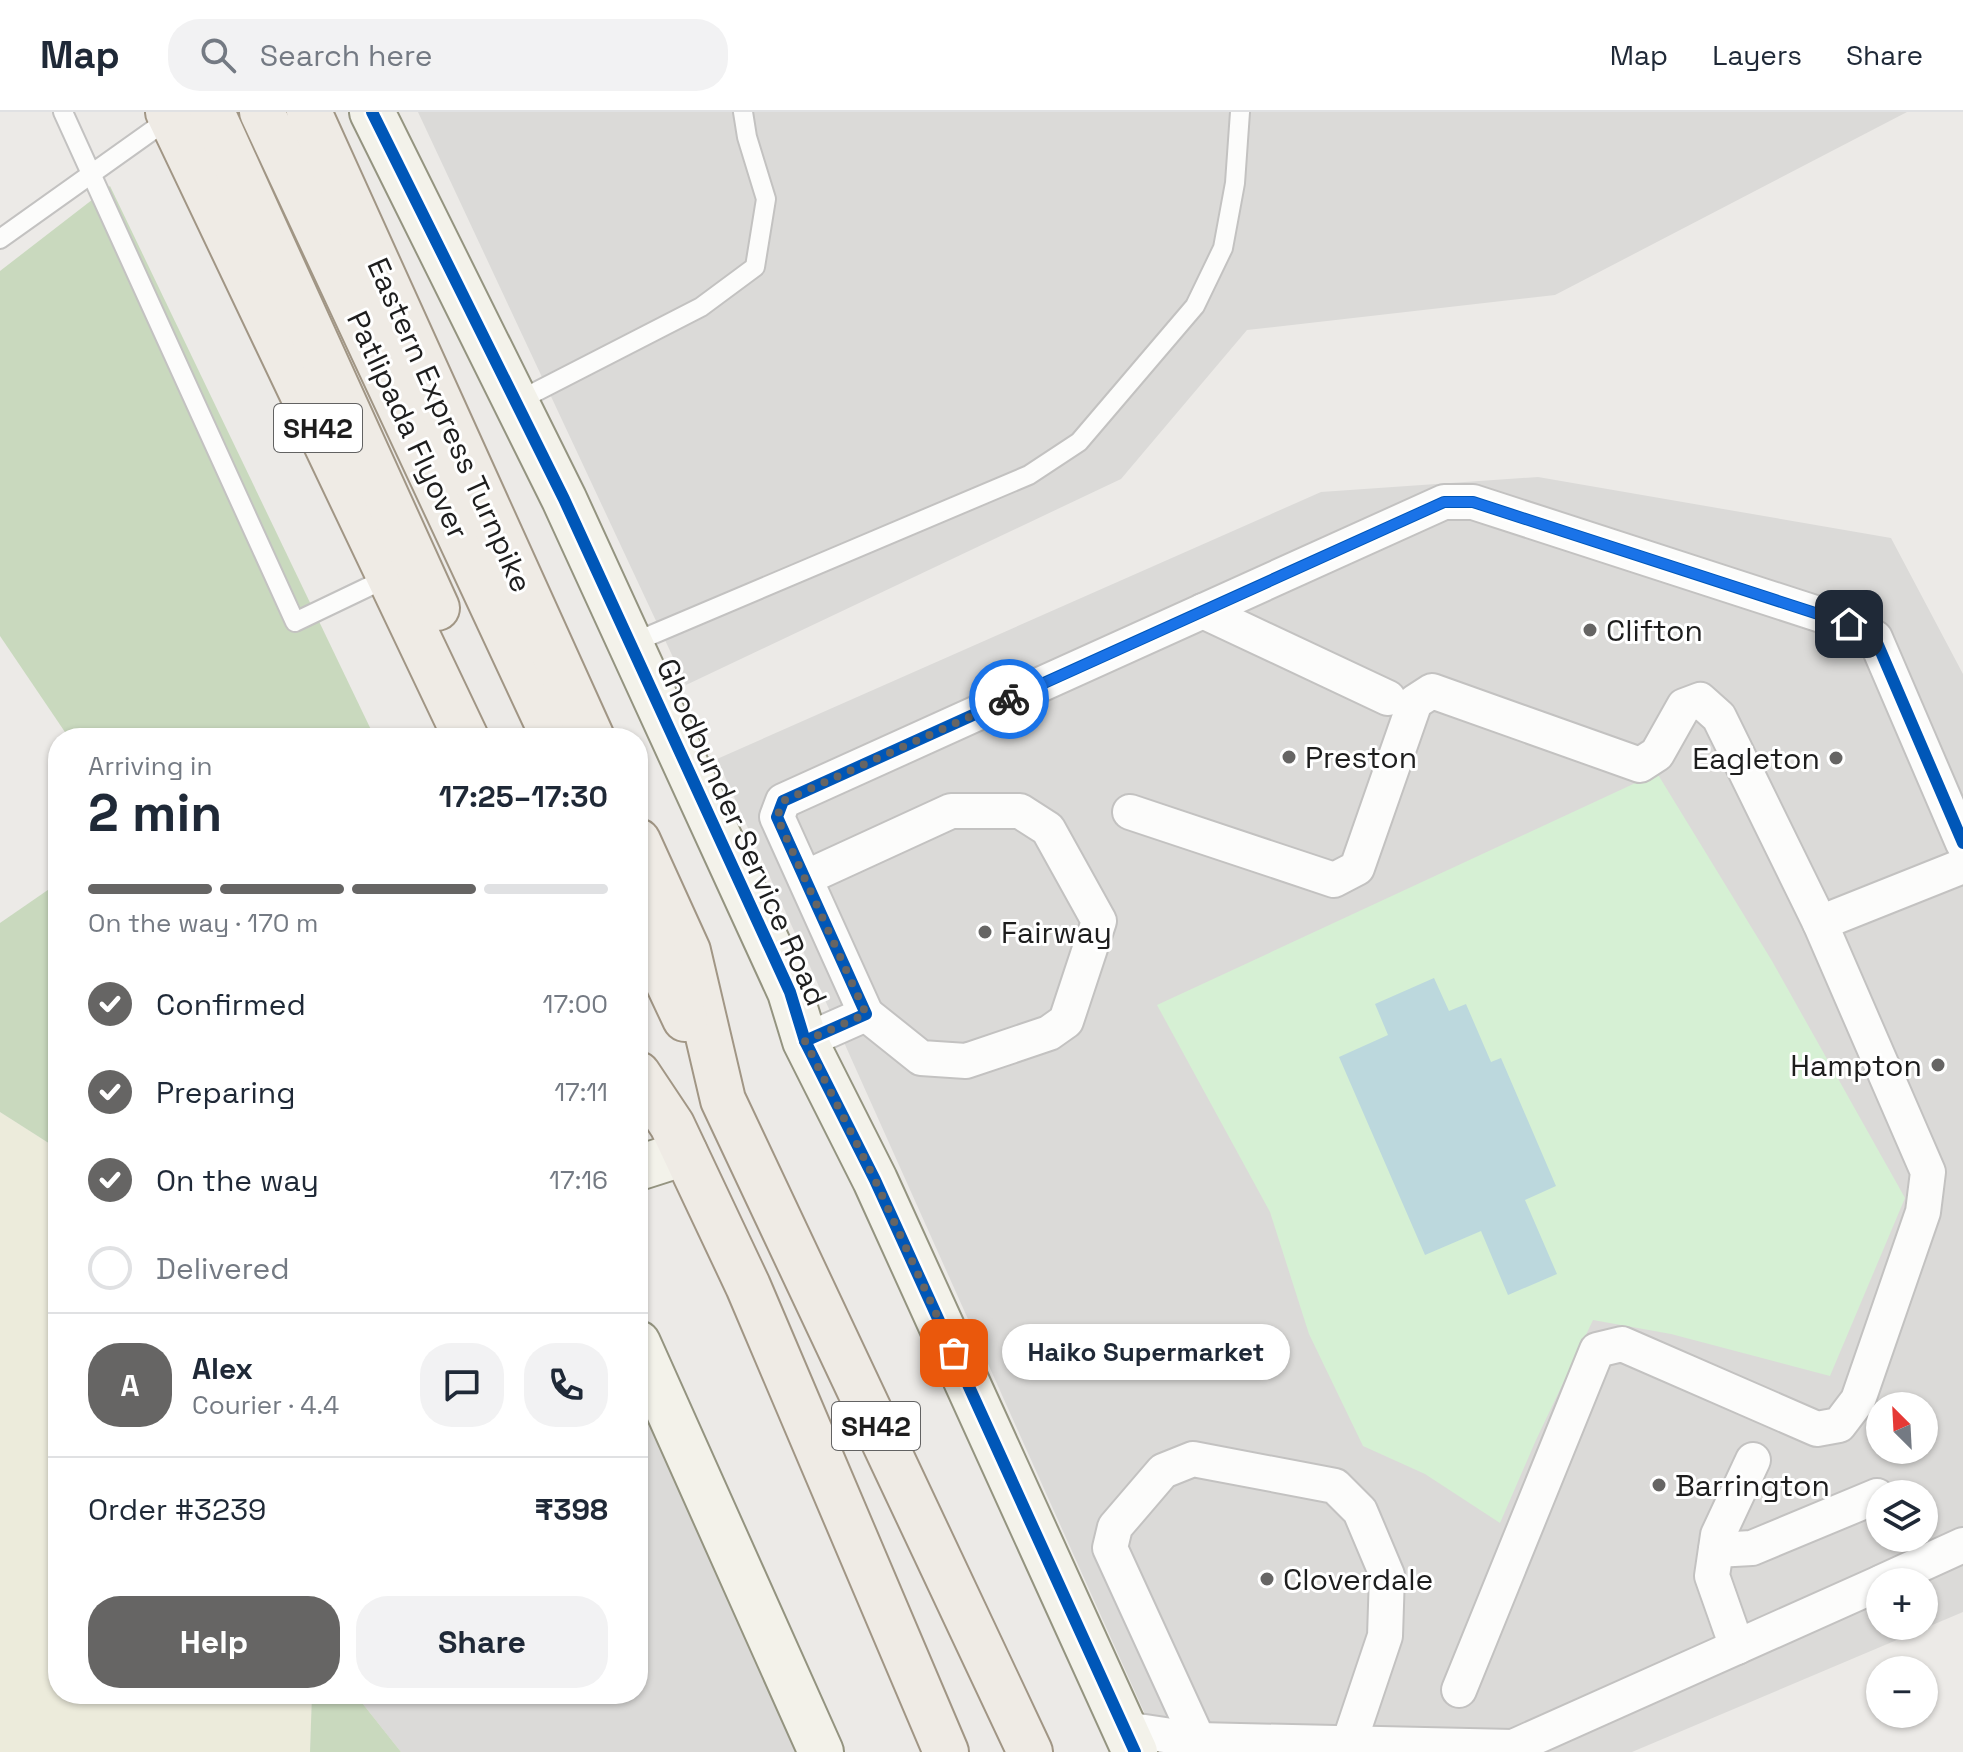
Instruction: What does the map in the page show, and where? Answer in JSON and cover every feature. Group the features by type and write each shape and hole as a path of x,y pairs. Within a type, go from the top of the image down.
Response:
{"main road":[{"name":"Patlipada Flyover","path":"262,112 549,728"},
{"name":"Eastern Express Turnpike","path":"309,112 587,728"},
{"name":"Patlipada Flyover","path":"183,114 491,728"},
{"name":"SH42","path":"183,114 389,577 461,728"},
{"name":"SH42","path":"648,863 688,951 723,1100 1030,1752"},
{"path":"648,941 723,1100"},
{"path":"648,1078 679,1139"},
{"name":"SH42","path":"679,1139 748,1286 946,1752"}],"street":[{"name":"Ghodbunder Service Road","path":"372,112 516,402 630,644 790,992 805,1041 875,1180 1130,1741"},
{"path":"805,878 951,811 1020,811 1048,829 1099,921 1066,1021 1049,1033 966,1061 921,1058 866,1014 777,817 783,801 1444,502 1473,502 1849,624 1875,638 1963,843"},
{"path":"1203,611 1388,698"},
{"path":"1130,812 1334,880 1357,868 1415,702 1432,691 1640,765 1657,754 1684,706 1700,700 1719,717 1820,923 1928,1172 1923,1212 1858,1400 1839,1425 1817,1429 1622,1344 1597,1350 1459,1690"},
{"path":"1820,923 1963,866"},
{"path":"805,1041 866,1014"},
{"path":"648,1161 679,1139"},
{"path":"648,1365 821,1752"},
{"path":"1198,1740 1110,1548 1115,1527 1163,1471 1193,1459 1335,1486 1360,1511 1387,1575 1385,1636 1349,1743"},
{"path":"1737,1647 1712,1576 1718,1535 1753,1460"},
{"path":"1716,1550 1752,1548 1866,1501"},
{"path":"1912,1568 1963,1545"},
{"path":"1130,1741 1513,1747 1866,1589"}],"lane":[{"path":"63,112 295,622 389,577"},
{"path":"516,402 701,307 755,267 766,199 747,137 743,112"},
{"path":"630,644 1029,475 1079,442 1195,306 1223,248 1235,183 1240,112"},
{"path":"0,239 183,114"}],"shaded area":[{"path":"418,112 1907,112 1555,295 1247,330 1121,479 686,685"},
{"path":"1538,477 1891,538 1963,674 1963,1612 1938,1623 1938,1568 1866,1568 1866,1640 1897,1640 1632,1752 1162,1752 717,759 1321,492"},
{"path":"0,1112 48,1143 48,1704 312,1704 310,1752 0,1752"},
{"path":"648,1386 798,1752 401,1752 363,1704 648,1704"}],"green space":[{"path":"110,186 370,728 62,728 0,636 0,271"},
{"path":"1657,773 1772,961 1905,1198 1830,1376 1671,1334 1593,1320 1500,1523 1425,1474 1363,1446 1309,1334 1270,1212 1157,1005"},
{"path":"48,890 48,1143 0,1112 0,923"},
{"path":"312,1704 363,1704 401,1752 310,1752"}],"water":[{"path":"1434,978 1449,1011 1466,1004 1491,1062 1501,1058 1556,1186 1525,1200 1557,1274 1508,1295 1481,1231 1425,1255 1339,1057 1388,1035 1375,1004"}],"cycle path":[{"path":"372,112 564,499 790,992 805,1041 875,1180 1135,1752"},
{"path":"805,1041 866,1014 777,817 783,801 1444,502 1473,502 1849,624 1875,638 1963,843"}],"way so far":[{"path":"954,1353 875,1180 805,1041 866,1014 777,817 783,801 1009,699"}],"place":[{"name":"Clifton","path":"1590,630"},
{"name":"Preston","path":"1289,757"},
{"name":"Eagleton","path":"1836,758"},
{"name":"Fairway","path":"985,932"},
{"name":"Hampton","path":"1938,1065"},
{"name":"Haiko Supermarket","path":"954,1353"},
{"name":"Barrington","path":"1659,1485"},
{"name":"Cloverdale","path":"1267,1579"}],"route":[{"path":"1009,699 1444,502 1473,502 1849,624"}]}
